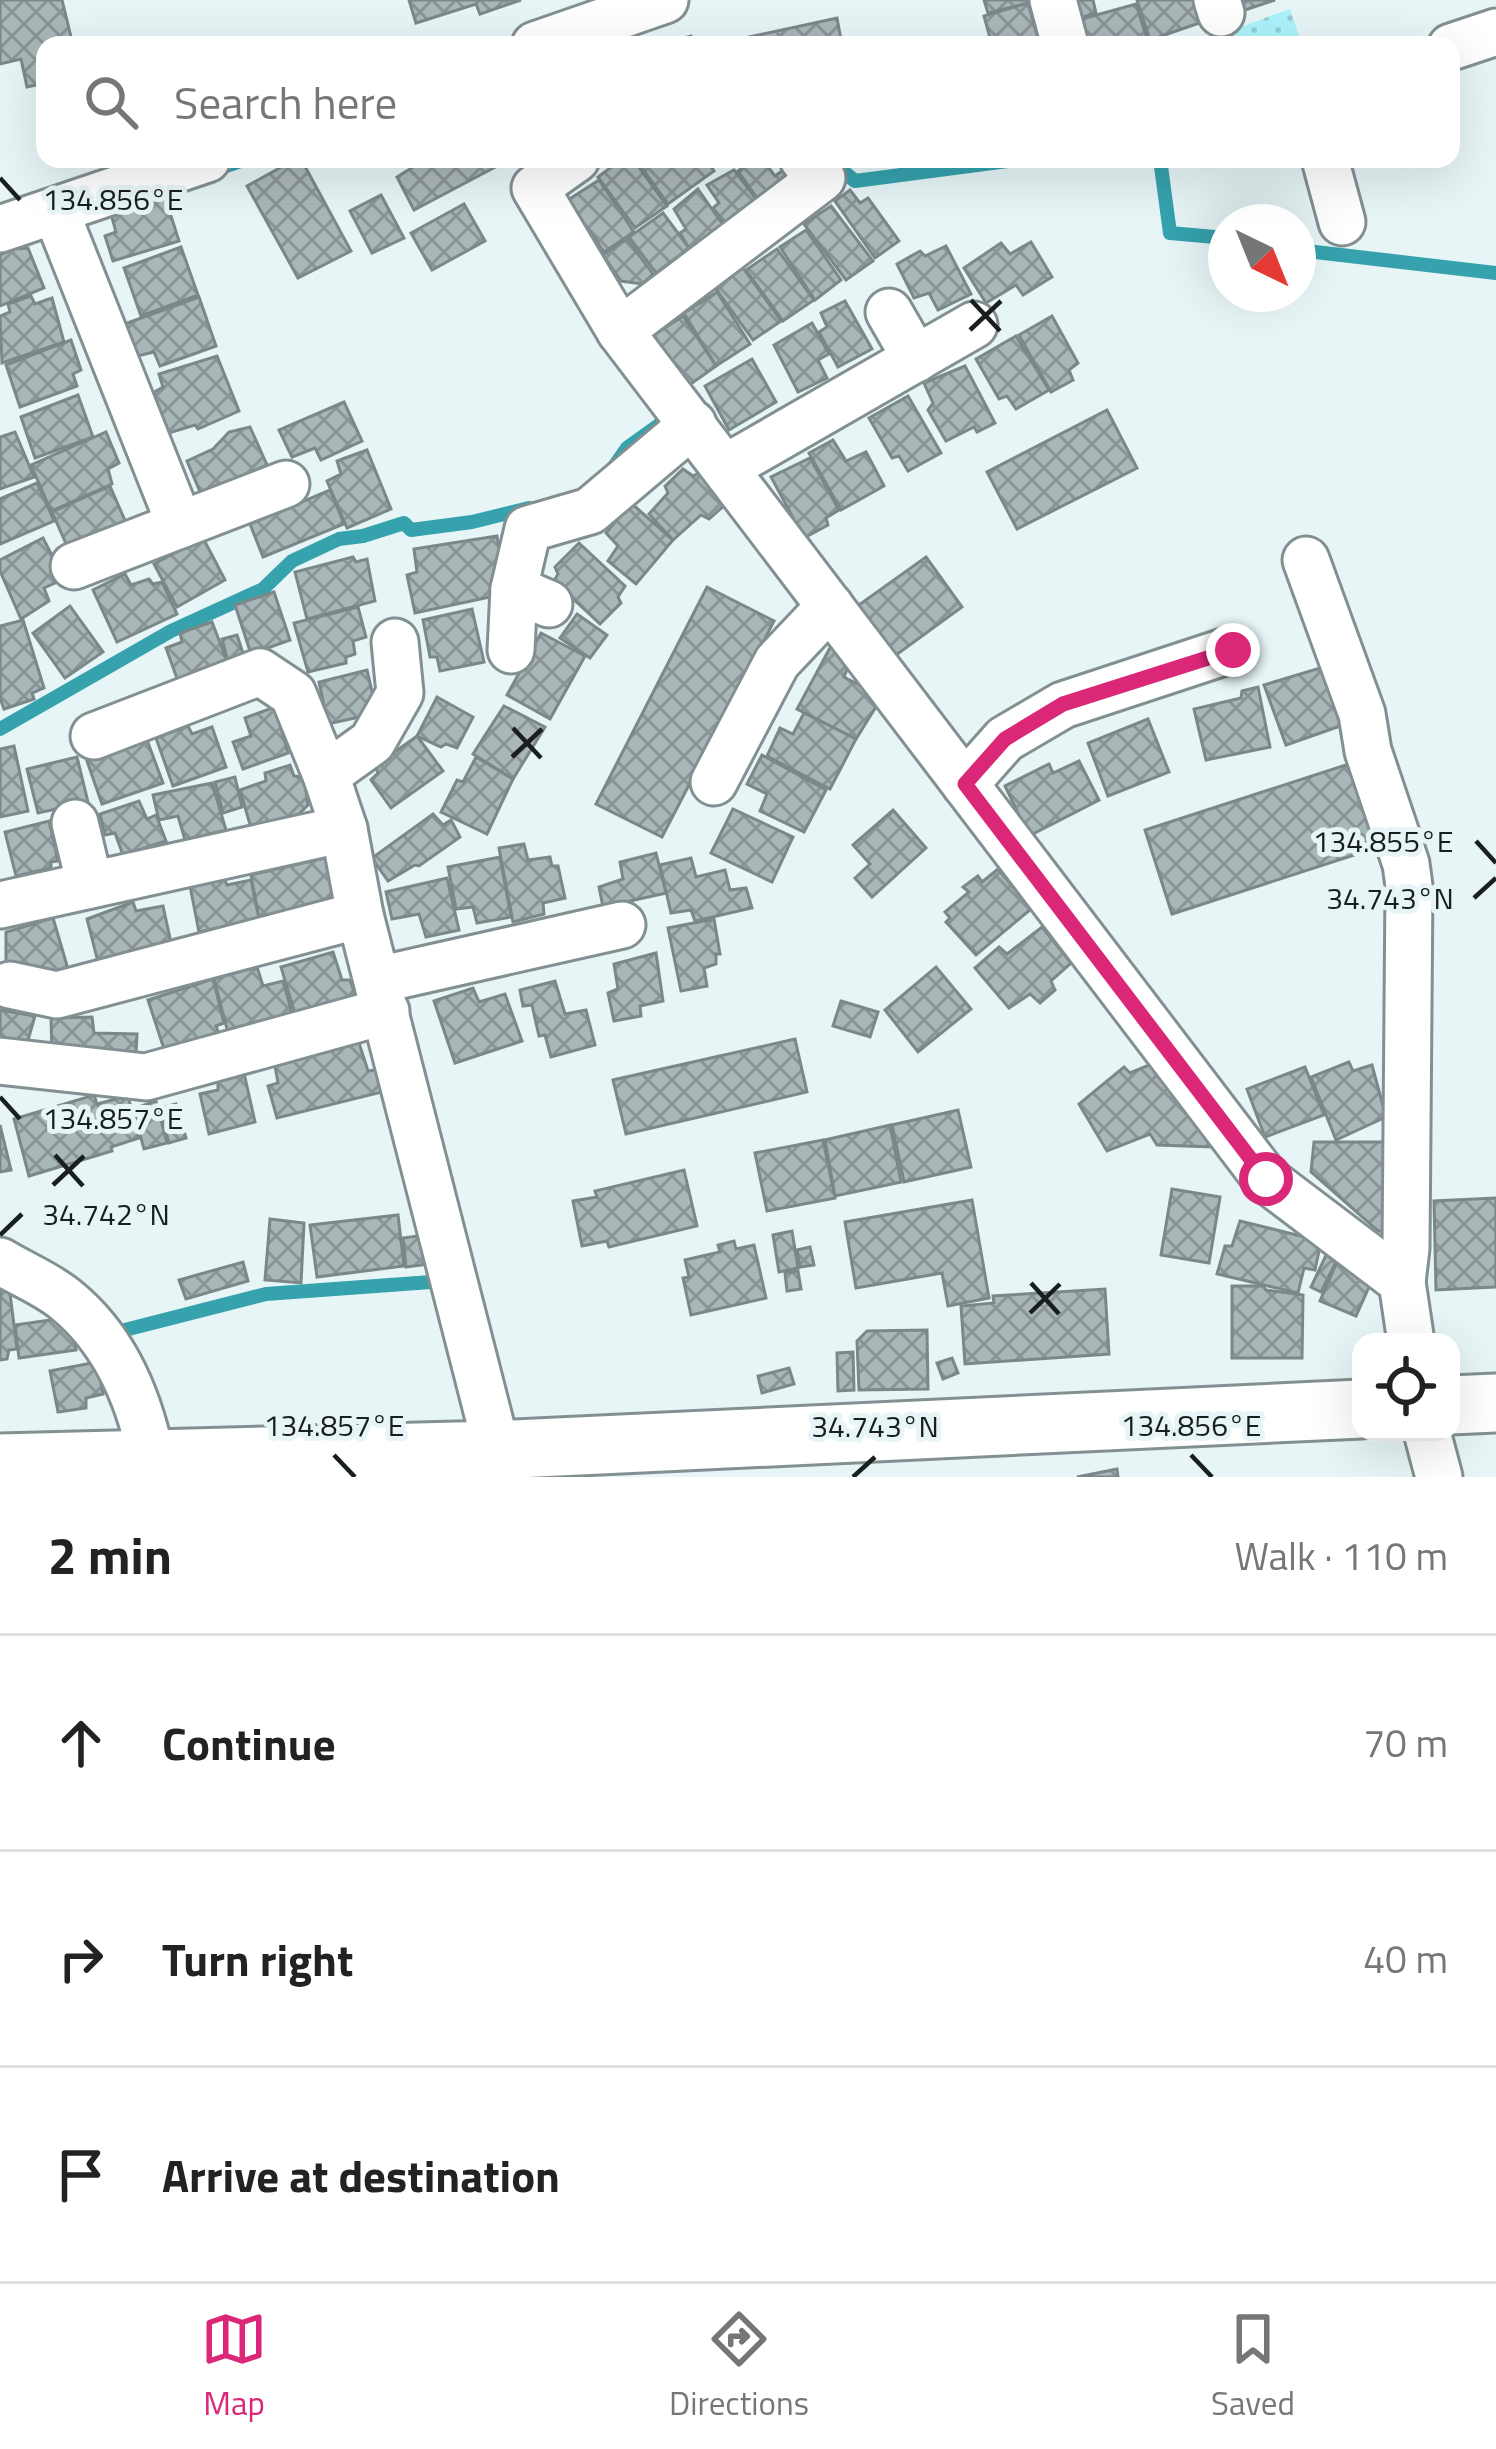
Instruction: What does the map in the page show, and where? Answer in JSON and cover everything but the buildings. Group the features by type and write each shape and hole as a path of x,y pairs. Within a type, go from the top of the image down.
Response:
{"street":[{"path":"561,36 664,0"},
{"path":"1053,0 1063,36"},
{"path":"1460,44 1496,32"},
{"path":"0,230 181,168"},
{"path":"563,168 535,188 620,331 1266,1179 1402,1282"},
{"path":"620,331 822,178 812,168"},
{"path":"1327,168 1342,222"},
{"path":"56,212 180,525"},
{"path":"889,312 916,359"},
{"path":"725,468 974,325"},
{"path":"511,650 532,597 528,529 590,511 693,424"},
{"path":"74,566 286,484"},
{"path":"1306,560 1362,714 1368,751 1409,886 1402,1282 1410,1333"},
{"path":"715,782 777,662 830,606"},
{"path":"326,775 372,742 400,693 395,642"},
{"path":"965,784 1005,739 1063,704 1233,650"},
{"path":"94,736 260,671 293,694 344,829 360,915 500,1463"},
{"path":"75,823 90,885"},
{"path":"0,905 344,829"},
{"path":"10,986 57,995 360,915"},
{"path":"0,1061 146,1077 382,996 622,925"},
{"path":"0,1262 64,1298 103,1337 141,1409 151,1456"},
{"path":"1460,1405 1496,1403"},
{"path":"0,1463 151,1456 225,1468 500,1463 1352,1409"},
{"path":"1429,1441 1439,1477"}],"shaded area":[{"path":"1290,9 1299,36 1216,36"}],"waterway":[{"path":"212,171 221,168"},
{"path":"839,168 855,181 955,168"},
{"path":"1161,168 1170,233 1208,236"},
{"path":"1316,252 1496,273"},
{"path":"613,468 627,448 659,425"},
{"path":"0,729 171,631 263,589 292,561 339,539 404,523 411,530 529,508"},
{"path":"108,1329 113,1333 266,1294 431,1282"}],"route":[{"path":"1233,650 1063,704 1005,739 965,784 1266,1179"}]}
